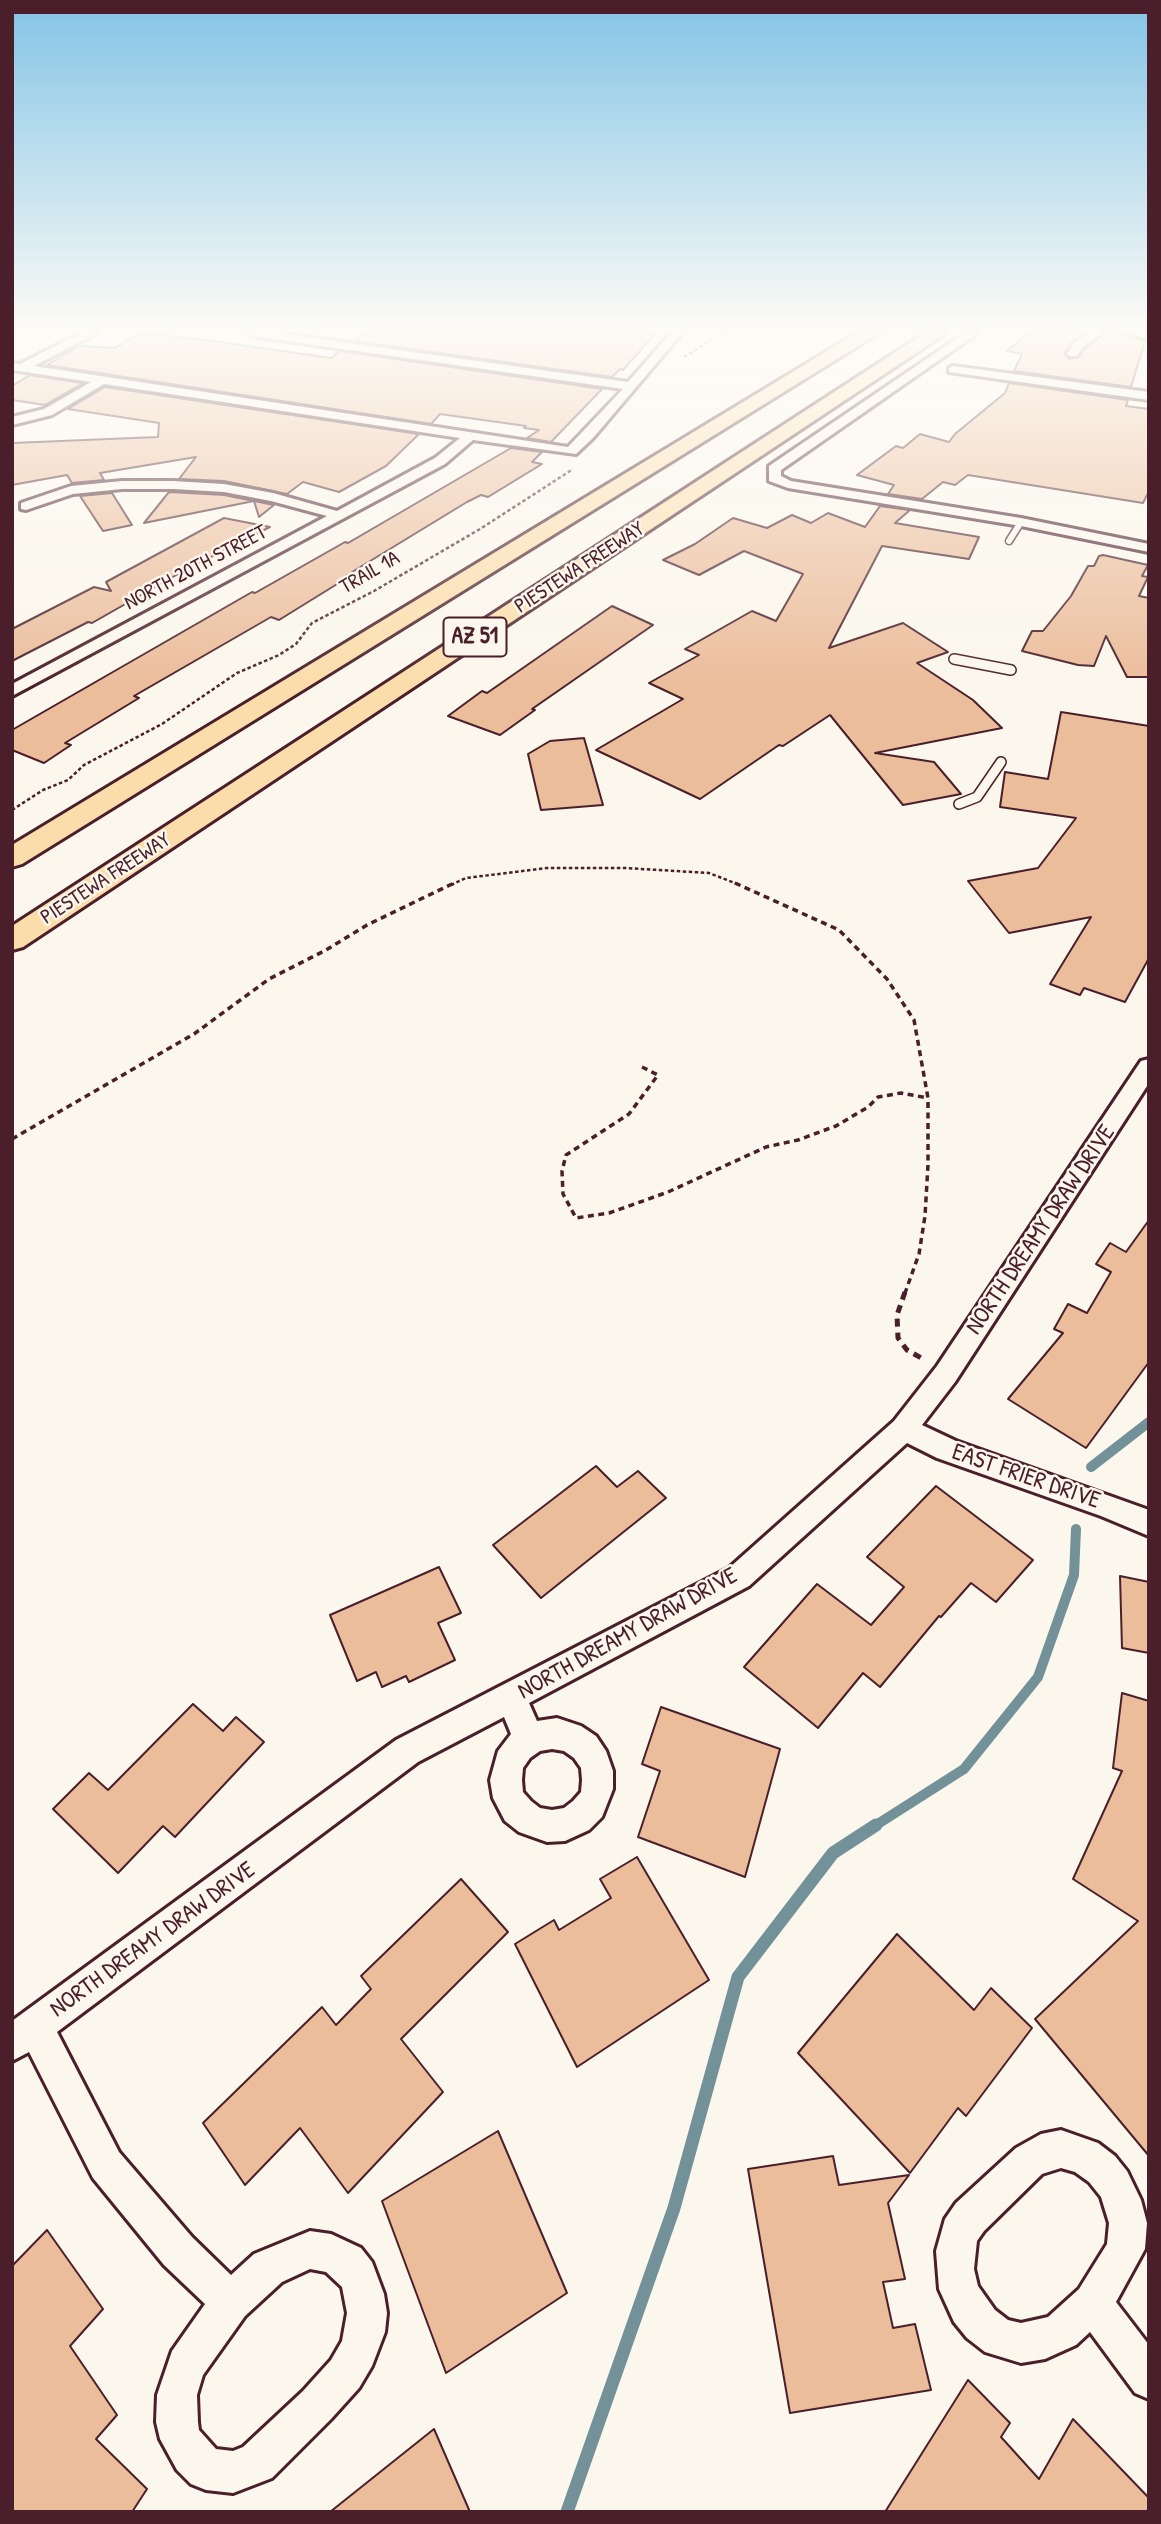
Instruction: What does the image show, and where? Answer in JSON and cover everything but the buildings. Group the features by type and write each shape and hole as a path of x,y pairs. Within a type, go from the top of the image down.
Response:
{"highway":[{"name":"PIESTEWA FREEWAY","path":"12,858 678,451"},
{"name":"PIESTEWA FREEWAY","path":"12,940 758,451"}],"street":[{"name":"NORTH 20TH STREET","path":"12,691 440,461 452,451"},
{"path":"801,451 774,469 775,478 809,488 1021,523 1149,548"},
{"path":"26,506 71,490 122,485 173,485 224,488 273,497 337,515"},
{"name":"NORTH DREAMY DRAW DRIVE","path":"24,2035 407,1751 739,1577 904,1429 946,1374 1149,1066"},
{"name":"EAST FRIER DRIVE","path":"904,1429 947,1450 1109,1506 1149,1524"},
{"path":"511,1698 529,1739"},
{"path":"24,2035 106,2165 178,2251 231,2302"},
{"path":"1061,2149 1086,2156 1102,2169 1122,2200 1128,2223 1126,2249 1093,2303 1062,2331 1045,2339 1021,2343 999,2338 981,2324 968,2308 959,2289 954,2269 959,2233 993,2193 1041,2153 1061,2149"},
{"path":"310,2250 331,2253 347,2262 358,2276 365,2294 367,2313 365,2332 358,2352 345,2374 257,2463 233,2472 206,2469 181,2439 177,2421 177,2395 186,2365 231,2302 268,2268 310,2250"},
{"path":"1093,2303 1149,2379"}],"lane":[{"path":"1009,541 1021,523"},
{"path":"954,659 1011,670"},
{"path":"959,804 977,797 1001,762"}],"path":[{"name":"TRAIL 1A","path":"12,810 43,789 68,780 84,765 162,724 237,673 279,655 296,644 312,623 374,591 480,528 552,485 580,463"},
{"path":"12,1139 194,1034 269,979 326,950 367,925 466,878 547,869 625,868 709,873 772,898 839,930 887,979 914,1020 928,1098 925,1216 919,1254 897,1315 898,1338 907,1350 946,1374"},
{"path":"642,1067 658,1075 629,1114 566,1155 562,1171 563,1195 576,1218 609,1213 668,1192 766,1147 797,1140 836,1126 868,1107 878,1097 901,1093 928,1098"}],"waterway":[{"path":"1091,1467 1149,1422"},
{"path":"873,1827 964,1769 1038,1677 1074,1575 1076,1529"},
{"path":"567,2512 674,2208 738,1977 833,1853 876,1825"}]}
